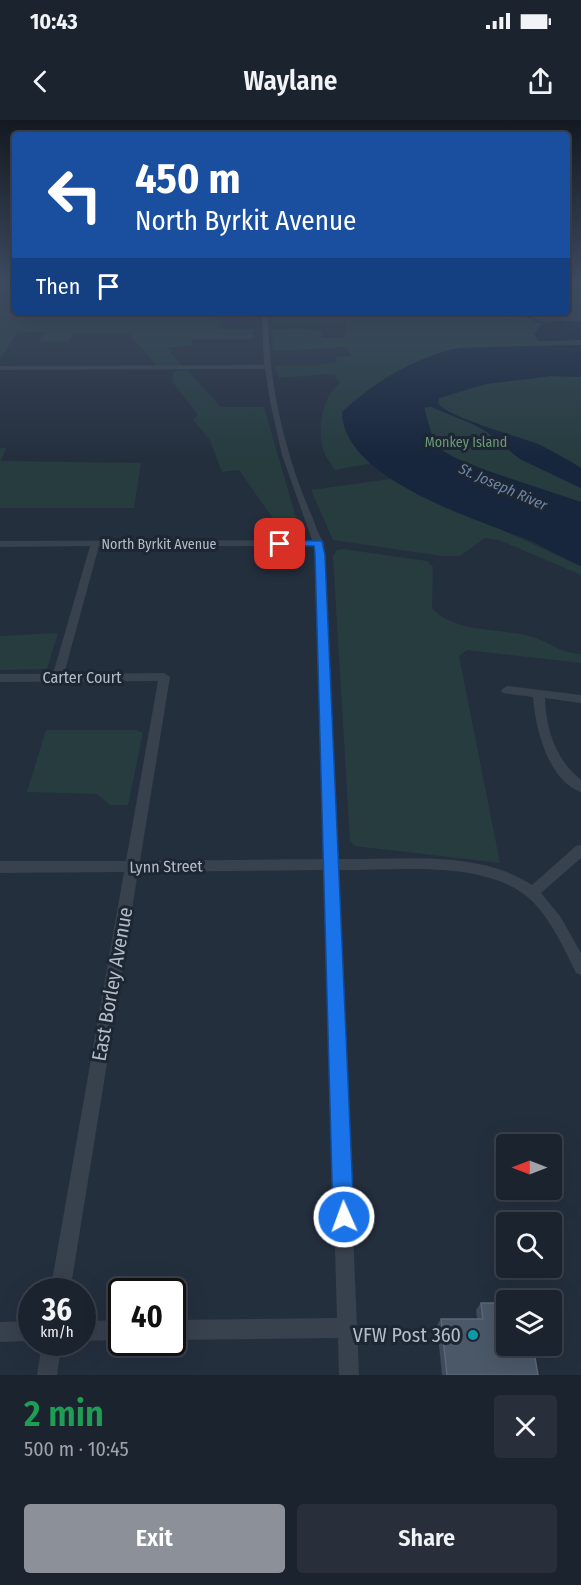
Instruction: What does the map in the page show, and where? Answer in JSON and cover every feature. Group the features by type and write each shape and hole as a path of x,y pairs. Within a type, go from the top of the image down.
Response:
{"street":[{"path":"264,341 267,367 300,498 319,543 349,1375"},
{"path":"0,369 267,367"},
{"name":"North Byrkit Avenue","path":"0,544 319,543"},
{"path":"57,678 95,544"},
{"name":"Carter Court","path":"0,678 164,677"},
{"name":"East Borley Avenue","path":"62,1278 121,943 131,867 164,677"},
{"path":"507,690 581,699"},
{"path":"539,694 539,709 551,753 563,773 581,787"},
{"path":"581,850 533,892 564,934 581,968"},
{"name":"Lynn Street","path":"0,867 332,865 473,868 515,881 533,892"},
{"path":"186,1330 347,1328"},
{"path":"0,1332 18,1331"},
{"path":"48,1375 50,1356"}],"green space":[{"path":"0,341 12,341 0,360"},
{"path":"40,341 70,341 69,342"},
{"path":"135,341 192,341 191,345 167,348 182,366 157,366"},
{"path":"273,341 581,341 581,345 447,350 384,379 342,412 348,434 372,463 335,470 324,452 321,422 325,404 340,383 334,374 279,378 275,366 322,365 337,362 336,357 351,356 346,347 273,351"},
{"path":"187,370 221,407 264,407 301,535 280,535 279,527 239,470 222,472 210,440 193,420 198,415 172,381 174,371"},
{"path":"551,376 581,377 581,468 540,445 469,420 438,403 439,398 486,384"},
{"name":"Monkey Island","path":"431,407 473,424 487,432 520,459 581,488 581,502 505,478 448,454 438,446 431,434 425,408"},
{"path":"0,448 6,448 1,461 141,463 134,508 0,508"},
{"path":"390,479 581,566 581,575 499,540 485,538 460,556 442,556 333,540 311,490"},
{"path":"337,550 427,561 433,567 432,608 441,616 464,626 529,636 560,649 581,654 581,663 467,650 459,656 500,863 355,846 350,841 333,556"},
{"path":"58,633 47,669 0,670 0,636"},
{"path":"46,730 136,730 143,733 128,805 110,805 97,794 27,792"}],"water":[{"name":"St. Joseph River","path":"581,345 581,377 551,376 486,384 439,398 438,403 454,414 540,445 571,462 581,468 581,488 520,459 487,432 473,424 431,407 425,407 425,412 434,441 440,449 453,457 581,502 581,566 531,541 480,522 417,494 389,477 365,458 348,436 342,412 382,381 428,357 460,348"}],"building":[{"name":"VFW Post 360","path":"481,1303 496,1303 496,1356 535,1356 538,1375 447,1375 441,1319 483,1319"}],"place":[{"name":"VFW Post 360","path":"473,1335"}],"route":[{"path":"280,544 319,543 326,679 344,1217"}]}
